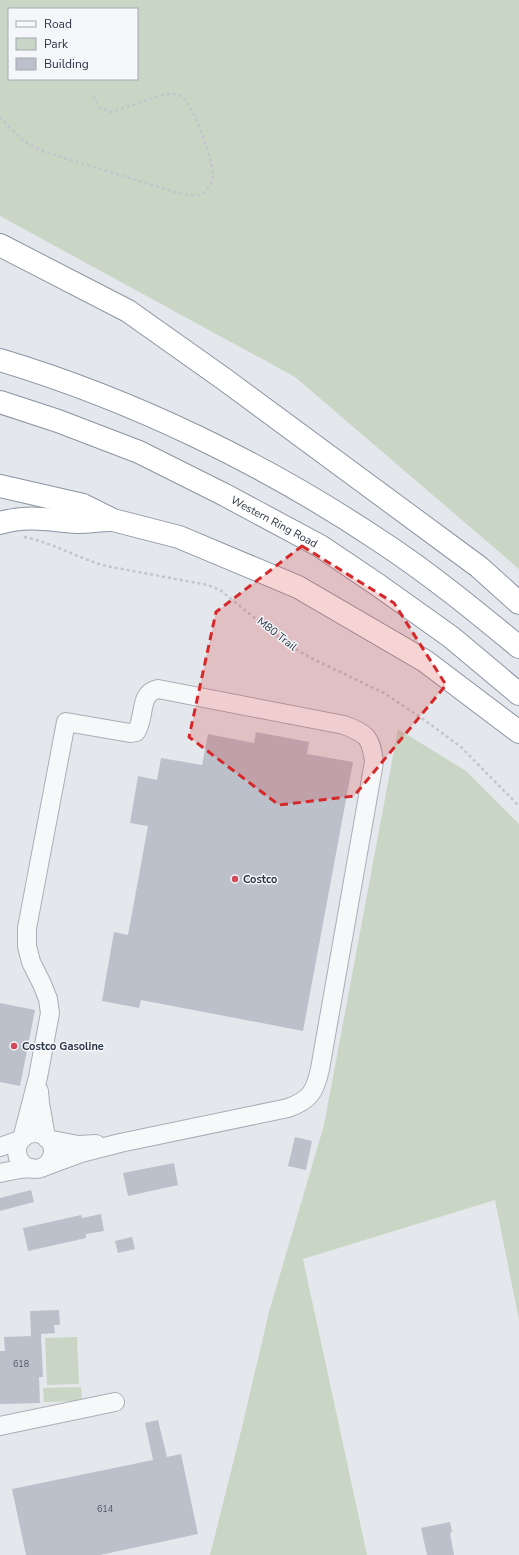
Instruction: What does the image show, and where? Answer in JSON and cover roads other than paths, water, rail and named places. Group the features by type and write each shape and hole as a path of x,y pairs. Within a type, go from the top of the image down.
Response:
{"highway":[{"path":"0,245 128,311 224,379 479,567 519,603"},
{"path":"0,360 97,394 163,421 280,479 381,541 462,600 519,647"},
{"name":"Western Ring Road","path":"0,402 58,421 139,452 225,495 320,546 451,636 519,694"},
{"path":"0,486 83,505 113,520 179,537 298,587 425,661 519,732"},
{"path":"0,523 20,519 38,518 78,522 113,520"}],"lane":[{"path":"0,1173 31,1168 120,1142 288,1108 299,1104 310,1097 316,1086 374,762 372,749 367,737 359,731 344,725 158,689 151,691 146,696 140,726 136,732 130,733 66,722 28,928 27,946 30,962 48,999 50,1013 38,1077 17,1151 18,1157 26,1166 31,1168"},
{"path":"0,1164 31,1168 47,1163 52,1152 52,1147 46,1138 40,1103 38,1077"},
{"path":"0,1147 21,1140 29,1134 35,1133 46,1138 78,1144 120,1142"},
{"path":"0,1426 115,1402"}],"place":[{"name":"Costco","path":"235,879"},
{"name":"Costco Gasoline","path":"14,1046"}]}
